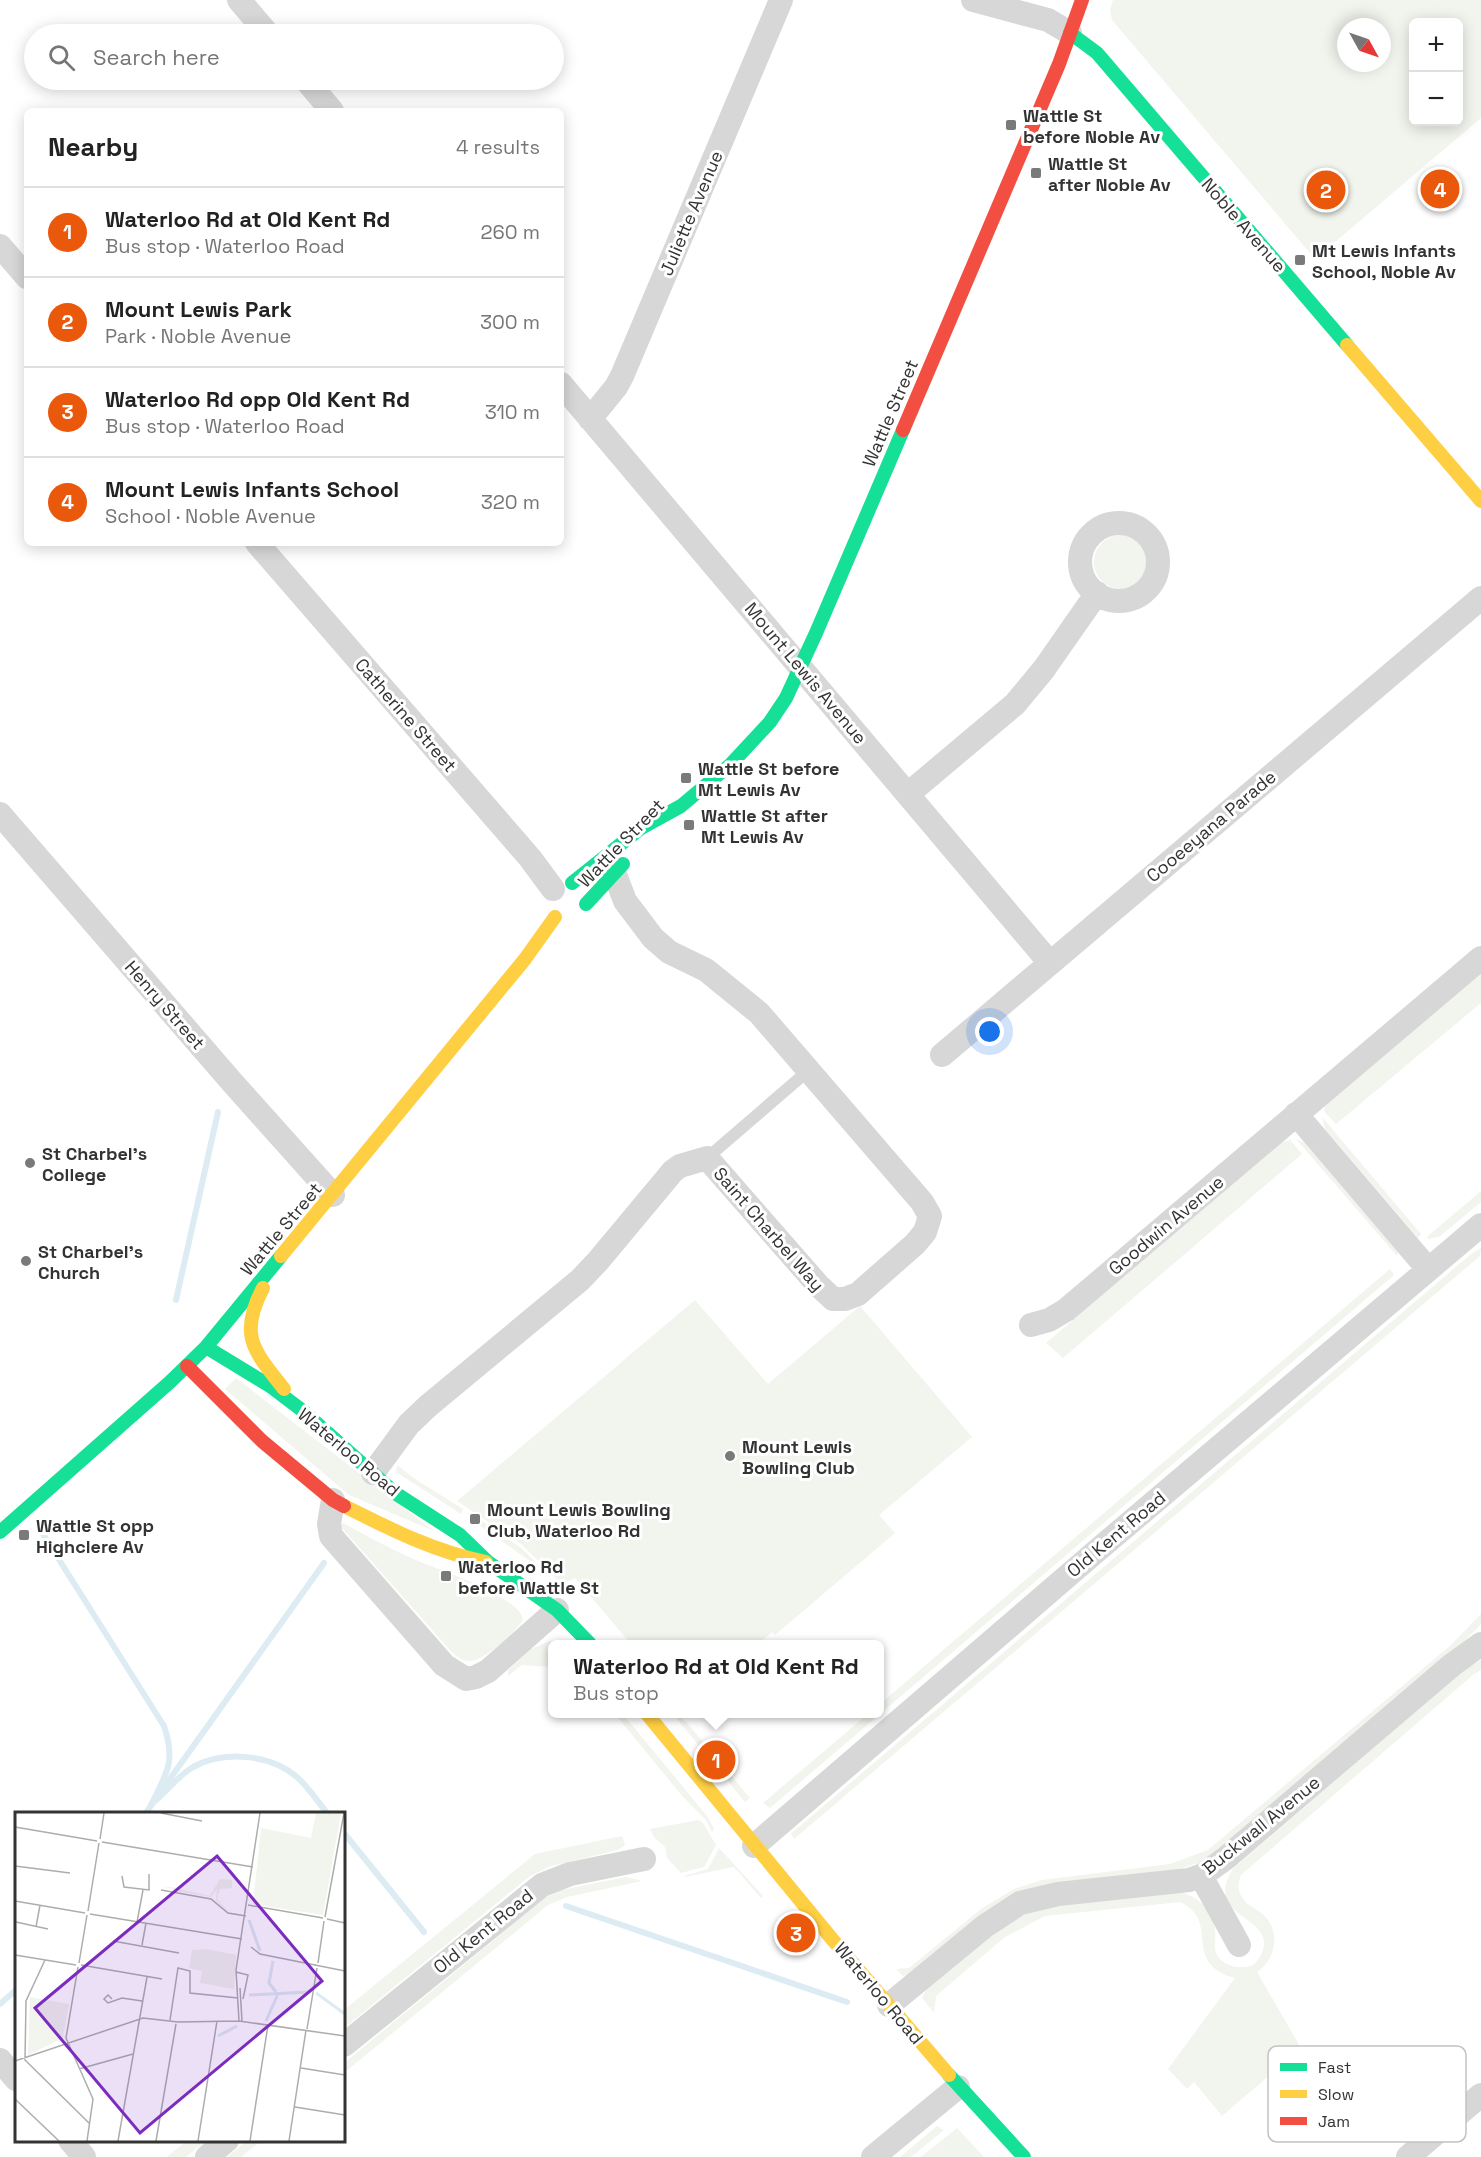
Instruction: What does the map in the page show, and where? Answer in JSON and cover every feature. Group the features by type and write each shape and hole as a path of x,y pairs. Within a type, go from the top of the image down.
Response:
{"main road":[{"name":"Wattle Street","path":"2,1527 206,1347 525,959 564,905 641,828 681,806 731,764 770,722 786,698 800,667 1056,71 1082,0"},
{"name":"Noble Avenue","path":"1070,33 1097,53 1481,501"},
{"name":"Wattle Street","path":"659,834 681,806"},
{"name":"Wattle Street","path":"564,905 623,864"},
{"path":"274,1265 255,1307 250,1337 268,1368 303,1411"},
{"name":"Waterloo Road","path":"206,1347 270,1386 303,1411 395,1492 460,1535 488,1562 557,1610 586,1640"},
{"name":"Waterloo Road","path":"187,1366 262,1441 333,1500 405,1536 456,1556 488,1562"},
{"name":"Waterloo Road","path":"651,1718 754,1846 889,2006 958,2087 1024,2157"}],"street":[{"path":"239,0 259,24"},
{"name":"Juliette Avenue","path":"590,419 622,376 781,0"},
{"name":"Noble Avenue","path":"973,0 1048,20 1070,33"},
{"path":"314,90 329,108"},
{"path":"0,246 24,274"},
{"name":"Mount Lewis Avenue","path":"564,388 1050,963"},
{"name":"Catherine Street","path":"260,546 530,858 564,905"},
{"path":"908,794 1023,696 1097,593"},
{"name":"Cooeeyana Parade","path":"942,1055 1481,598"},
{"name":"Henry Street","path":"0,814 333,1195"},
{"name":"Saint Charbel Way","path":"373,1473 391,1446 416,1418 553,1303 598,1261 673,1171 680,1166 707,1158 818,1285 833,1299 845,1299 858,1293 915,1244 928,1228 930,1216 928,1210 759,1013 706,970 669,952 653,938 625,901 623,864"},
{"name":"Goodwin Avenue","path":"1031,1325 1049,1320 1066,1310 1481,958"},
{"path":"1296,1114 1428,1269"},
{"name":"Old Kent Road","path":"754,1846 1481,1224"},
{"path":"333,1500 329,1524 331,1536 444,1665 466,1679 488,1671 557,1610"},
{"name":"Buckwall Avenue","path":"889,2006 985,1926 1020,1904 1058,1894 1176,1882 1201,1876 1232,1854 1452,1665 1481,1644"},
{"name":"Old Kent Road","path":"345,2044 513,1906 542,1885 570,1874 644,1859"},
{"path":"1201,1876 1239,1945"},
{"path":"0,2060 15,2078"},
{"path":"873,2157 958,2087"},
{"path":"1466,2108 1481,2095"},
{"path":"72,2142 84,2157"},
{"path":"207,2157 225,2142"},
{"path":"1408,2157 1426,2142"}],"lane":[{"path":"707,1158 808,1070"}],"shaded area":[{"path":"1113,0 1481,0 1481,118 1315,259 1112,20 1110,10"},
{"path":"1116,535 1126,535 1136,539 1144,547 1148,562 1144,577 1136,585 1126,589 1116,589 1106,585 1098,577 1094,567 1094,557 1098,547 1106,539"},
{"path":"1481,973 1481,1003 1336,1124 1324,1111 1325,1106"},
{"path":"1322,1117 1421,1234 1418,1238 1325,1129"},
{"path":"1296,1139 1305,1143 1398,1252 1397,1256"},
{"path":"1290,1140 1302,1154 1063,1358 1046,1343 1281,1143"},
{"path":"1481,1191 1481,1202 1439,1237 1428,1239 1428,1236"},
{"path":"1481,1248 1480,1256 794,1839 791,1833 1471,1254"},
{"path":"1390,1269 1394,1275 884,1711 884,1701"},
{"name":"Mount Lewis Bowling Club","path":"695,1300 768,1384 860,1306 972,1437 879,1515 895,1533 775,1635 772,1632 763,1640 628,1640 575,1578 562,1584 521,1544 457,1501"},
{"path":"236,1378 434,1531 349,1495 225,1389"},
{"path":"397,1465 463,1509 461,1514 396,1472"},
{"path":"482,1521 520,1547 548,1574 479,1525"},
{"path":"343,1523 409,1557 492,1592 508,1601 519,1611 523,1620 507,1638 483,1657 470,1661 461,1659 450,1650 341,1527"},
{"path":"1481,1614 1481,1624 1461,1645 1213,1855 1201,1862 1176,1870 1063,1883 912,1973 903,1976 896,1969 909,1968 981,1909 1014,1889 1042,1880 1170,1864 1208,1850 1451,1645"},
{"path":"548,1642 548,1667 522,1665 508,1676 508,1670 531,1649"},
{"path":"1481,1660 1481,1670 1241,1875 1238,1886 1240,1894 1267,1919 1274,1934 1273,1951 1264,1966 1257,1972 1300,2046 1268,2046 1268,2076 1222,2116 1194,2082 1187,2089 1168,2069 1235,1978 1219,1971 1209,1962 1199,1920 1192,1910 1180,1902 1045,1916 1005,1937 936,1996 934,2013 922,1998 927,1989 993,1933 1038,1908 1179,1892 1192,1897 1208,1910 1214,1923 1215,1950 1219,1958 1232,1966 1253,1965 1263,1950 1264,1938 1259,1929 1232,1907 1226,1897 1226,1885 1233,1869 1466,1668"},
{"path":"618,1718 626,1718 707,1816 714,1829 712,1832 706,1820 683,1797"},
{"path":"676,1718 682,1718 688,1724 750,1798 745,1802"},
{"path":"863,1718 875,1718 770,1808 763,1803"},
{"path":"698,1820 703,1823 716,1845 704,1867 681,1873 667,1858 665,1847 654,1837 650,1829"},
{"path":"622,1836 625,1845 618,1850 551,1866 530,1876 345,2027 345,2009 535,1854"},
{"path":"719,1848 763,1896 761,1898 733,1867 684,1876 708,1869"},
{"path":"626,1877 642,1881 567,1897 548,1905 345,2072 345,2062 545,1898 561,1890"},
{"path":"937,2126 944,2130 911,2157 900,2157"},
{"path":"957,2128 984,2157 921,2157"},
{"path":"185,2142 205,2142 186,2157 167,2157"},
{"path":"246,2142 260,2142 241,2157 227,2157"}],"waterway":[{"path":"176,1300 218,1112"},
{"path":"41,1531 164,1726 168,1738 168,1767 151,1805"},
{"path":"162,1790 324,1563"},
{"path":"155,1801 193,1767 219,1758 247,1757 261,1759 287,1770 302,1782 326,1812"},
{"path":"146,1812 153,1803"},
{"path":"345,1834 424,1932"},
{"path":"566,1906 847,2002"},
{"path":"0,2004 15,1991"}],"traffic: fast":[{"path":"1070,33 1097,53 1347,345"},
{"path":"572,883 641,828 681,806 731,764 770,722 786,698 816,633 903,430"},
{"path":"586,904 623,864"},
{"path":"0,1532 170,1382 206,1347 281,1256"},
{"path":"206,1347 270,1386 303,1411 395,1493 460,1535 488,1562 557,1610 586,1640"},
{"path":"949,2075 1024,2157"}],"traffic: slow":[{"path":"1347,345 1481,501"},
{"path":"281,1256 525,959 555,917"},
{"path":"263,1288 255,1305 252,1319 253,1342 265,1364 284,1389"},
{"path":"344,1506 431,1546 486,1562"},
{"path":"650,1718 832,1939 949,2075"}],"traffic: jam":[{"path":"903,430 1059,64 1082,0"},
{"path":"187,1366 262,1441 333,1500 344,1506"}],"place":[{"name":"Wattle St before Noble Av","path":"1011,125"},
{"name":"Wattle St after Noble Av","path":"1036,173"},
{"name":"Mount Lewis Infants School","path":"1440,189"},
{"name":"Mount Lewis Park","path":"1326,190"},
{"name":"Mt Lewis Infants School, Noble Av","path":"1300,260"},
{"name":"Wattle St before Mt Lewis Av","path":"686,778"},
{"name":"Wattle St after Mt Lewis Av","path":"689,825"},
{"name":"St Charbel's College","path":"30,1163"},
{"name":"St Charbel's Church","path":"26,1261"},
{"name":"Mount Lewis Bowling Club","path":"730,1456"},
{"name":"Mount Lewis Bowling Club, Waterloo Rd","path":"475,1519"},
{"name":"Wattle St opp Highclere Av","path":"24,1535"},
{"name":"Waterloo Rd before Wattle St","path":"446,1576"},
{"name":"Waterloo Rd at Old Kent Rd","path":"716,1760"},
{"name":"Waterloo Rd opp Old Kent Rd","path":"796,1933"}]}
